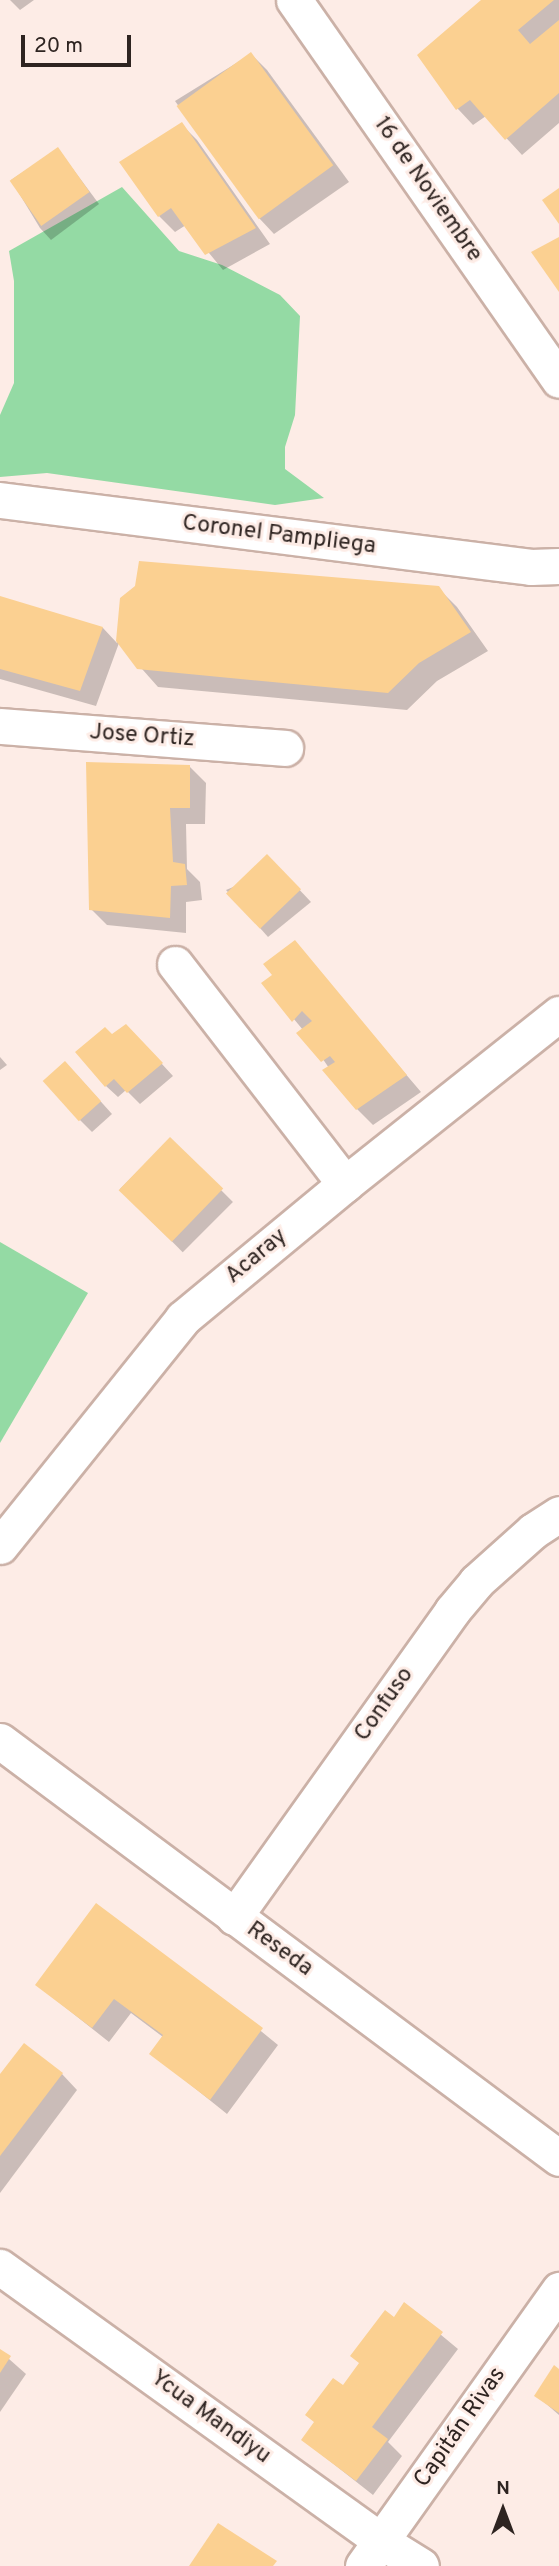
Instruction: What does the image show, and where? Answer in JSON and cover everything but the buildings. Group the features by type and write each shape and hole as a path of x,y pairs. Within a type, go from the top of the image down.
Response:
{"street":[{"name":"16 de Noviembre","path":"295,0 559,380"},
{"name":"Coronel Pampliega","path":"0,500 531,568 559,566"},
{"name":"Jose Ortiz","path":"0,726 285,748"},
{"path":"175,964 345,1184"},
{"name":"Acaray","path":"0,1546 183,1318 345,1184 559,1014"},
{"name":"Confuso","path":"234,1917 460,1601 476,1582 533,1531 559,1514"},
{"name":"Reseda","path":"0,1741 559,2158"},
{"name":"Ycua Mandiyu","path":"0,2267 372,2554 421,2566"},
{"name":"Capitán Rivas","path":"372,2554 559,2290"}],"green space":[{"path":"122,187 179,251 222,265 280,295 300,316 295,415 285,447 285,469 324,498 275,505 47,473 0,477 0,415 14,383 14,281 9,251"},
{"path":"0,1242 88,1293 0,1443"}]}
